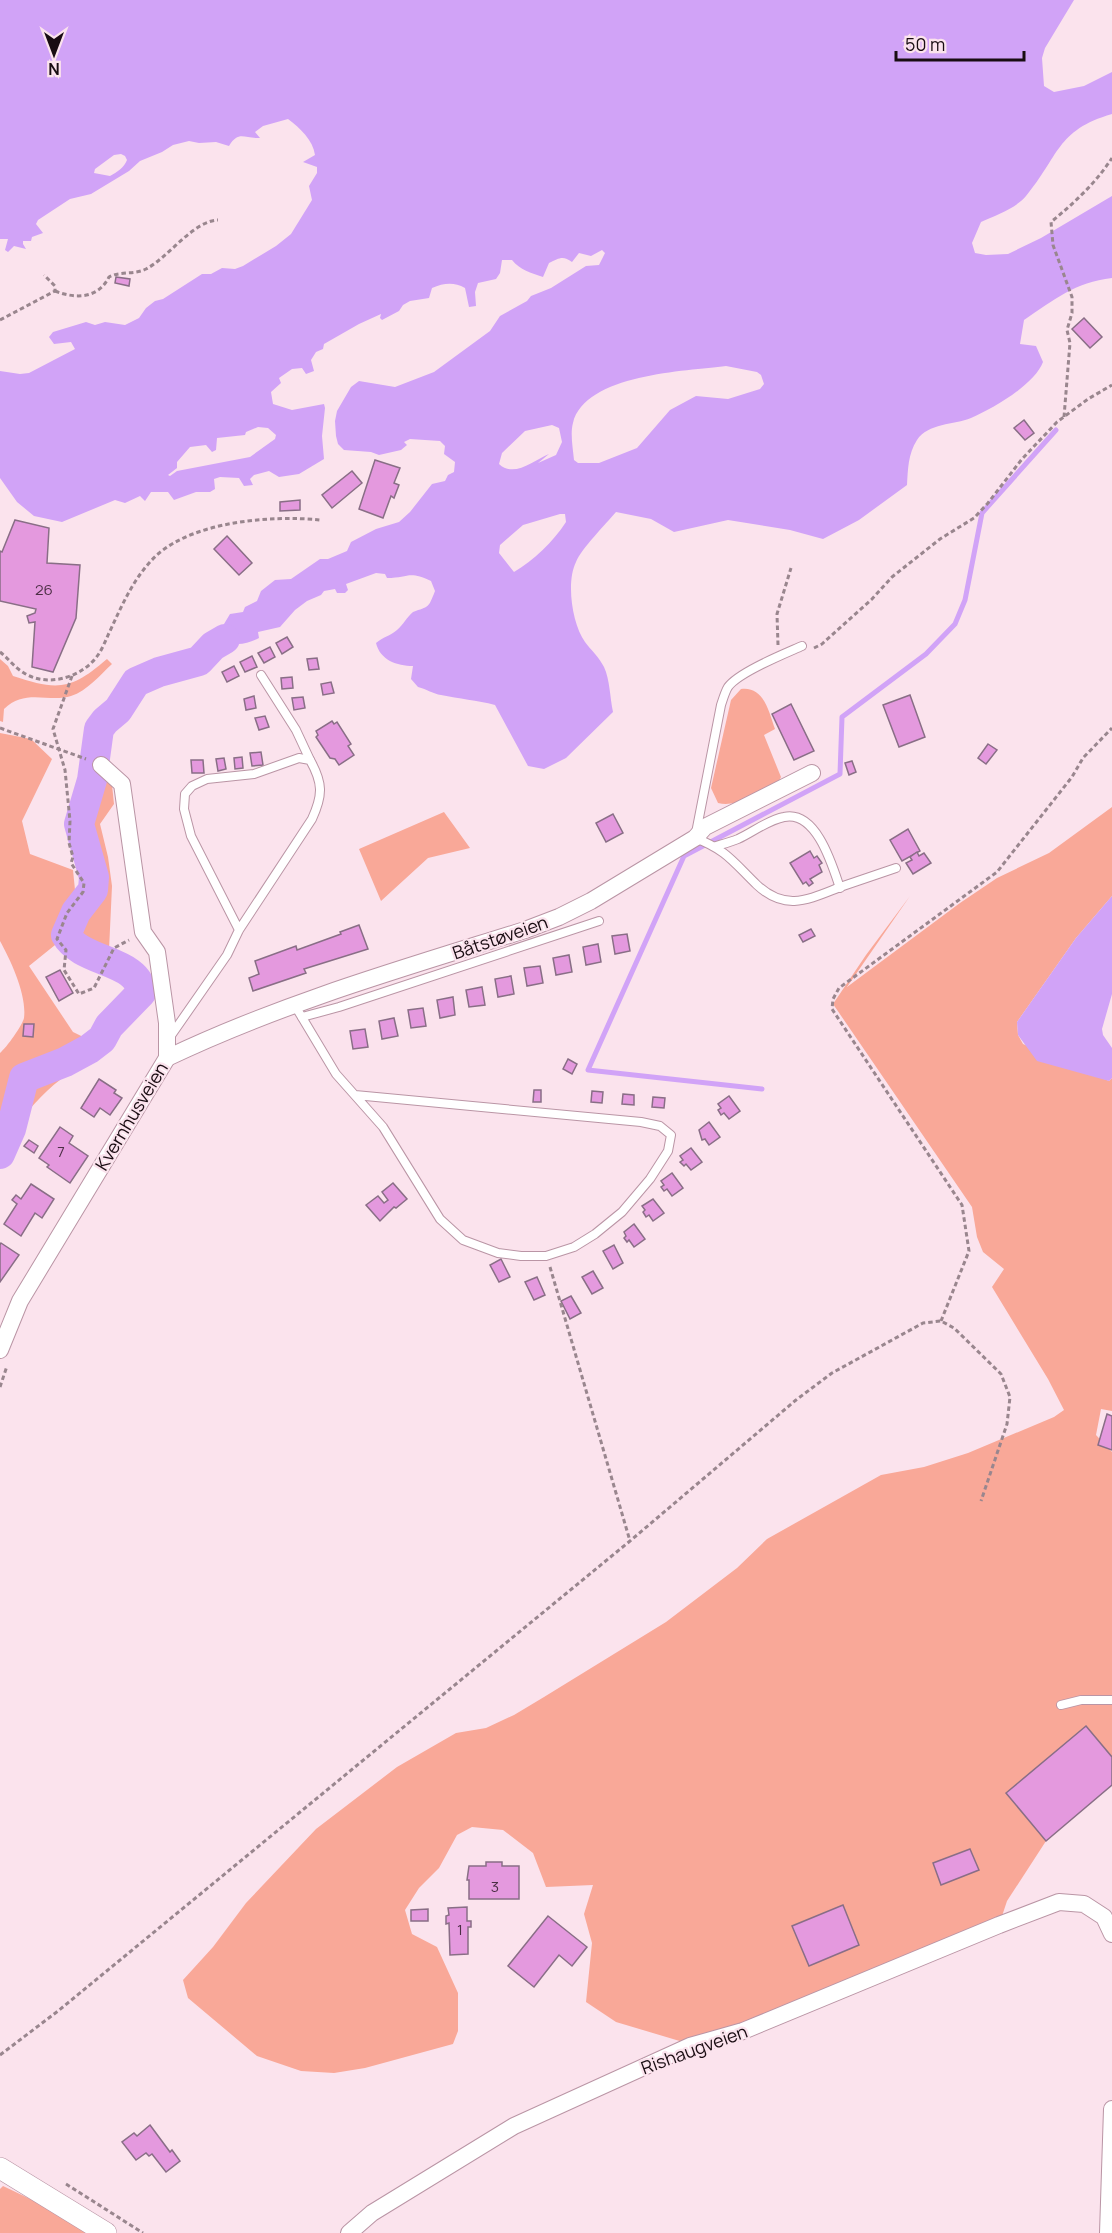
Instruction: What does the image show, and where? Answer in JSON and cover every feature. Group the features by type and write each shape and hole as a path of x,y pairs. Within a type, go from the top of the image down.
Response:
{"street":[{"name":"Kvernhusveien","path":"0,1350 20,1301 167,1050 167,1023 157,952 143,932 122,784 94,762"},
{"name":"Båtstøveien","path":"167,1050 243,1023 298,1010 558,917 591,901 695,838 705,827 812,773"},
{"name":"Rishaugveien","path":"349,2233 372,2213 525,2121 690,2046 743,2031 1059,1902 1084,1904 1108,1913"},
{"path":"1108,1913 1112,1934"},
{"path":"1108,2233 1112,2109"},
{"path":"1,2170 106,2233"}],"lane":[{"path":"802,646 735,680 727,689 695,838 716,846 760,888 777,898 788,901 810,900 896,868"},
{"path":"167,1050 227,955 239,930 312,819 320,803 321,787 317,773 296,730 261,675"},
{"path":"239,930 191,836 184,809 185,794 192,786 207,779 254,774 299,758 310,760"},
{"path":"716,846 738,839 779,818 796,816 807,822 819,839 832,863 840,888"},
{"path":"355,1095 641,1122 660,1126 671,1135 668,1151 650,1179 622,1212 595,1234 574,1247 546,1256 498,1253 463,1240 440,1219 383,1127 336,1074 298,1010 339,1007 599,921"},
{"path":"1061,1706 1081,1700 1112,1700"}],"path":[{"path":"1064,417 1070,343 1067,330 1072,313 1072,297 1053,245 1051,222 1099,178 1112,158"},
{"path":"55,291 68,297 93,295 106,284 109,277 144,270 173,250 186,234 210,220 218,220"},
{"path":"44,275 55,286 55,291"},
{"path":"0,320 55,291"},
{"path":"802,646 806,653 822,644 872,599 892,577 940,539 974,518 1022,459 1064,417 1112,385"},
{"path":"0,652 29,675 57,680 72,676 86,667 99,654 140,573 168,547 200,533 251,520 280,518 320,520"},
{"path":"781,656 777,637 777,615 791,568"},
{"path":"72,676 53,729 65,770 70,847 73,857 71,863 84,883 83,892 67,913 57,939 66,950 64,970 80,994 94,988 114,948 143,932"},
{"path":"0,728 94,762"},
{"path":"941,1321 969,1251 962,1205 832,1009 833,999 839,988 997,872 1072,777 1083,758 1112,728"},
{"path":"546,1256 630,1541"},
{"path":"0,2055 68,2003 630,1541 796,1400 832,1373 923,1323 941,1321 954,1328 1001,1374 1010,1397 1007,1424 981,1501"}],"shaded area":[{"path":"0,0 1074,0 1045,48 1042,58 1044,86 1054,92 1084,86 1112,72 1112,114 1080,128 1069,137 1060,146 1022,201 981,222 972,243 975,253 1008,254 1041,238 1112,196 1112,278 1087,283 1076,288 1024,320 1020,344 1036,346 1043,362 1039,370 1023,387 990,409 971,418 934,427 922,434 910,456 907,485 859,520 823,539 790,530 728,520 674,532 651,519 616,512 579,556 571,580 572,603 577,625 585,642 604,667 613,712 566,758 544,769 528,766 495,705 438,694 418,687 411,679 413,666 390,661 381,654 376,643 397,630 413,612 429,604 435,591 431,581 413,575 387,578 385,574 376,573 346,584 348,590 345,593 337,593 335,589 324,591 295,610 280,627 258,632 259,638 248,642 231,643 223,636 221,629 230,614 243,612 245,607 257,601 261,591 275,580 291,579 320,559 328,559 347,551 351,542 376,529 399,522 432,484 445,481 448,475 454,472 455,462 444,454 445,446 440,441 410,439 404,442 407,445 401,450 379,455 371,452 344,450 338,444 335,421 337,411 351,387 359,381 395,387 434,372 490,331 500,316 586,266 599,265 605,253 602,250 591,256 579,253 572,262 561,258 549,263 543,277 522,269 512,260 502,260 500,273 496,279 478,283 475,292 476,306 469,307 465,288 453,284 441,285 432,288 429,298 410,301 399,311 382,320 381,314 324,344 323,349 316,352 311,360 314,371 306,374 302,368 292,369 279,378 281,383 271,392 273,404 292,410 324,404 322,436 324,459 299,474 279,477 269,471 254,475 250,479 253,485 244,486 239,478 220,477 214,479 215,489 210,492 196,492 174,500 168,492 151,492 145,501 140,496 125,503 115,500 62,522 34,516 17,502 0,478 0,371 29,373 75,349 71,342 54,344 49,337 53,332 86,322 95,325 105,322 125,325 139,318 155,301 163,299 202,274 211,274 222,268 235,269 243,266 276,246 291,234 312,200 309,186 317,173 317,167 303,162 315,155 314,150 305,135 288,119 263,126 255,132 260,138 242,136 236,138 229,146 216,142 189,141 173,145 140,161 129,171 91,194 70,199 38,220 36,224 43,233 32,237 31,241 23,241 26,249 14,246 8,252 5,250 8,239 0,239","holes":["121,154 127,160 120,170 110,176 94,173 95,169 114,155","726,366 757,372 761,375 764,384 760,389 728,399 696,396 670,410 637,448 599,463 578,463 574,460 572,427 581,407 596,394 616,385 663,373","552,425 559,428 562,442 556,455 538,463 549,454 517,469 505,468 499,464 502,453 525,431","258,427 268,428 276,435 275,439 250,457 177,471 168,475 177,468 177,462 190,447 206,445 212,452 216,450 217,438 245,435 246,432","565,514 566,522 555,537 536,556 514,572 499,553 500,545 523,525"]},
{"path":"0,659 8,666 13,676 53,685 73,682 107,659 112,664 88,687 77,694 63,698 20,699 12,703 4,709 3,722 0,721"},
{"path":"741,689 755,692 768,708 775,729 764,735 781,777 778,783 749,798 733,803 718,803 711,788 731,700"},
{"path":"0,733 31,739 52,759 22,821 30,854 73,870 75,890 59,918 60,941 29,966 73,1032 108,1049 61,1079 0,1136 0,1053 20,1026 24,1018 24,1009 17,978 0,941"},
{"path":"97,770 112,785 114,804 100,824 112,886 109,950 105,959 72,940 69,935 76,920 95,895 97,872 92,853 92,841 82,823"},
{"path":"1112,807 1112,896 1076,938 1017,1022 1018,1035 1023,1044 1109,1081 1112,1078 1112,1411 1101,1409 1096,1435 1112,1452 1112,1757 1086,1726 1006,1793 1046,1841 1007,1901 999,1925 743,2031 683,2042 616,2022 586,2002 592,1943 584,1914 593,1885 546,1887 533,1853 503,1830 472,1827 457,1835 439,1868 419,1888 405,1910 412,1934 437,1947 458,1993 458,2031 453,2044 365,2068 334,2073 301,2071 257,2056 188,1998 183,1980 213,1947 246,1903 316,1829 397,1767 456,1733 486,1728 514,1715 666,1622 737,1568 767,1539 881,1475 924,1467 968,1453 1054,1417 1064,1410 1048,1379 992,1287 1004,1269 983,1252 977,1237 972,1207 833,1004 910,896 847,987 960,903 997,878 1049,853"},
{"path":"444,812 470,848 428,858 381,901 359,849"},
{"path":"1112,896 1112,994 1102,1029 1103,1035 1112,1048 1112,1078 1109,1081 1037,1061 1018,1035 1017,1022 1076,938"},
{"path":"3,2186 47,2207 88,2233 0,2233 0,2189"}],"building":[{"path":"116,277 130,279 129,286 115,283"},
{"path":"1084,318 1102,337 1090,348 1072,329"},
{"path":"1024,420 1034,433 1025,440 1014,428"},
{"path":"375,460 400,468 394,483 399,485 394,498 391,496 383,518 359,509"},
{"path":"352,471 362,483 332,508 322,495"},
{"path":"300,500 300,510 280,511 280,502"},
{"path":"15,520 49,528 47,563 80,565 76,618 53,672 32,667 35,622 29,623 27,616 35,613 36,609 0,601 0,551 2,552"},
{"path":"227,536 252,563 239,575 214,549"},
{"path":"287,637 293,647 282,654 276,643"},
{"path":"270,647 275,657 264,663 258,653"},
{"path":"252,656 257,667 245,672 240,662"},
{"path":"317,658 319,669 309,670 307,659"},
{"path":"234,666 239,676 227,682 222,672"},
{"path":"292,677 293,688 282,689 281,678"},
{"path":"331,682 334,693 323,695 321,684"},
{"path":"910,695 925,737 899,747 883,705"},
{"path":"254,696 256,708 246,710 244,699"},
{"path":"303,697 305,708 294,710 292,698"},
{"path":"791,704 814,751 794,760 772,714"},
{"path":"265,716 269,727 259,730 255,718"},
{"path":"332,721 334,724 337,722 351,744 348,746 354,755 339,765 335,759 330,758 316,737 318,735 316,731"},
{"path":"988,744 997,750 986,764 978,758"},
{"path":"261,752 263,765 252,766 250,753"},
{"path":"242,757 243,768 235,769 234,758"},
{"path":"224,758 226,769 218,771 216,759"},
{"path":"191,760 203,760 204,773 192,773"},
{"path":"852,761 856,772 849,775 845,763"},
{"path":"613,814 623,833 606,842 596,823"},
{"path":"908,829 920,851 902,861 890,840"},
{"path":"810,851 814,858 817,856 822,863 819,865 822,872 810,879 813,883 809,886 806,882 803,884 790,863"},
{"path":"917,852 919,856 924,853 931,863 913,874 906,863 912,860 910,857"},
{"path":"359,925 368,949 304,969 306,973 253,991 249,978 259,974 255,961 296,946 297,950"},
{"path":"811,929 815,936 803,942 799,935"},
{"path":"627,934 630,951 615,954 612,936"},
{"path":"598,944 601,962 586,965 583,947"},
{"path":"569,955 572,972 556,975 553,958"},
{"path":"540,966 543,983 527,986 524,968"},
{"path":"60,970 73,993 59,1001 46,977"},
{"path":"511,976 514,994 498,997 495,979"},
{"path":"482,987 485,1005 469,1007 466,990"},
{"path":"453,997 455,1015 440,1018 437,1000"},
{"path":"423,1008 426,1026 411,1028 408,1010"},
{"path":"394,1018 398,1036 382,1039 379,1021"},
{"path":"24,1024 34,1024 33,1037 23,1036"},
{"path":"365,1029 368,1047 353,1049 350,1031"},
{"path":"568,1059 577,1064 572,1074 563,1069"},
{"path":"99,1079 116,1090 114,1093 122,1098 110,1115 100,1108 94,1117 81,1108"},
{"path":"534,1090 541,1090 541,1102 533,1102"},
{"path":"592,1091 603,1092 602,1103 591,1102"},
{"path":"623,1094 634,1095 634,1105 622,1104"},
{"path":"729,1096 740,1111 729,1119 724,1113 721,1115 718,1110 721,1108 718,1104"},
{"path":"653,1097 665,1098 664,1108 652,1107"},
{"path":"709,1122 720,1137 709,1145 705,1139 702,1140 699,1130"},
{"path":"60,1127 73,1136 69,1143 88,1156 70,1183 47,1167 49,1165 39,1158"},
{"path":"29,1140 38,1146 34,1153 24,1146"},
{"path":"691,1148 702,1162 691,1170 686,1164 684,1166 680,1162 683,1160 680,1156"},
{"path":"672,1173 683,1188 672,1196 667,1189 664,1191 661,1187 664,1185 661,1181"},
{"path":"393,1183 407,1199 396,1208 394,1207 380,1221 366,1205 378,1196 384,1203 388,1200 382,1192"},
{"path":"31,1184 54,1199 42,1218 35,1213 21,1236 4,1224 17,1204 12,1200 16,1195 21,1199"},
{"path":"653,1199 664,1213 653,1221 649,1215 646,1217 642,1206"},
{"path":"634,1224 645,1239 634,1247 629,1240 627,1242 624,1238 626,1236 624,1232"},
{"path":"1,1243 19,1255 0,1282 0,1245"},
{"path":"614,1245 623,1263 613,1269 603,1251"},
{"path":"501,1259 510,1277 499,1282 490,1265"},
{"path":"593,1271 603,1288 592,1294 582,1277"},
{"path":"537,1277 545,1295 534,1300 525,1282"},
{"path":"571,1296 581,1313 570,1319 561,1301"},
{"path":"1107,1414 1112,1416 1112,1450 1098,1445"},
{"path":"1086,1726 1112,1757 1112,1785 1046,1841 1006,1793"},
{"path":"970,1849 979,1870 941,1885 933,1863"},
{"path":"486,1862 502,1862 502,1866 519,1866 519,1899 469,1899 469,1880 467,1880 469,1866 486,1866"},
{"path":"843,1905 859,1945 809,1966 792,1926"},
{"path":"467,1907 467,1921 471,1921 471,1927 468,1927 468,1954 450,1955 449,1923 446,1924 446,1916 449,1915 448,1908"},
{"path":"428,1909 428,1921 411,1921 411,1910"},
{"path":"548,1916 587,1947 572,1966 559,1955 534,1987 508,1966"},
{"path":"150,2125 170,2152 172,2150 180,2161 166,2172 152,2154 149,2156 146,2153 136,2160 122,2142 134,2133 137,2136"}],"waterway":[{"path":"762,1089 588,1070 684,856 840,774 842,717 926,654 955,624 965,600 982,513 1056,430"},
{"path":"0,1154 11,1129 24,1078 65,1062 89,1049 102,1039 109,1026 141,993 138,982 131,974 84,951 66,935 76,912 93,890 94,877 79,824 92,780 99,729 118,710 136,682 159,672 199,661 213,646 225,639"}]}
